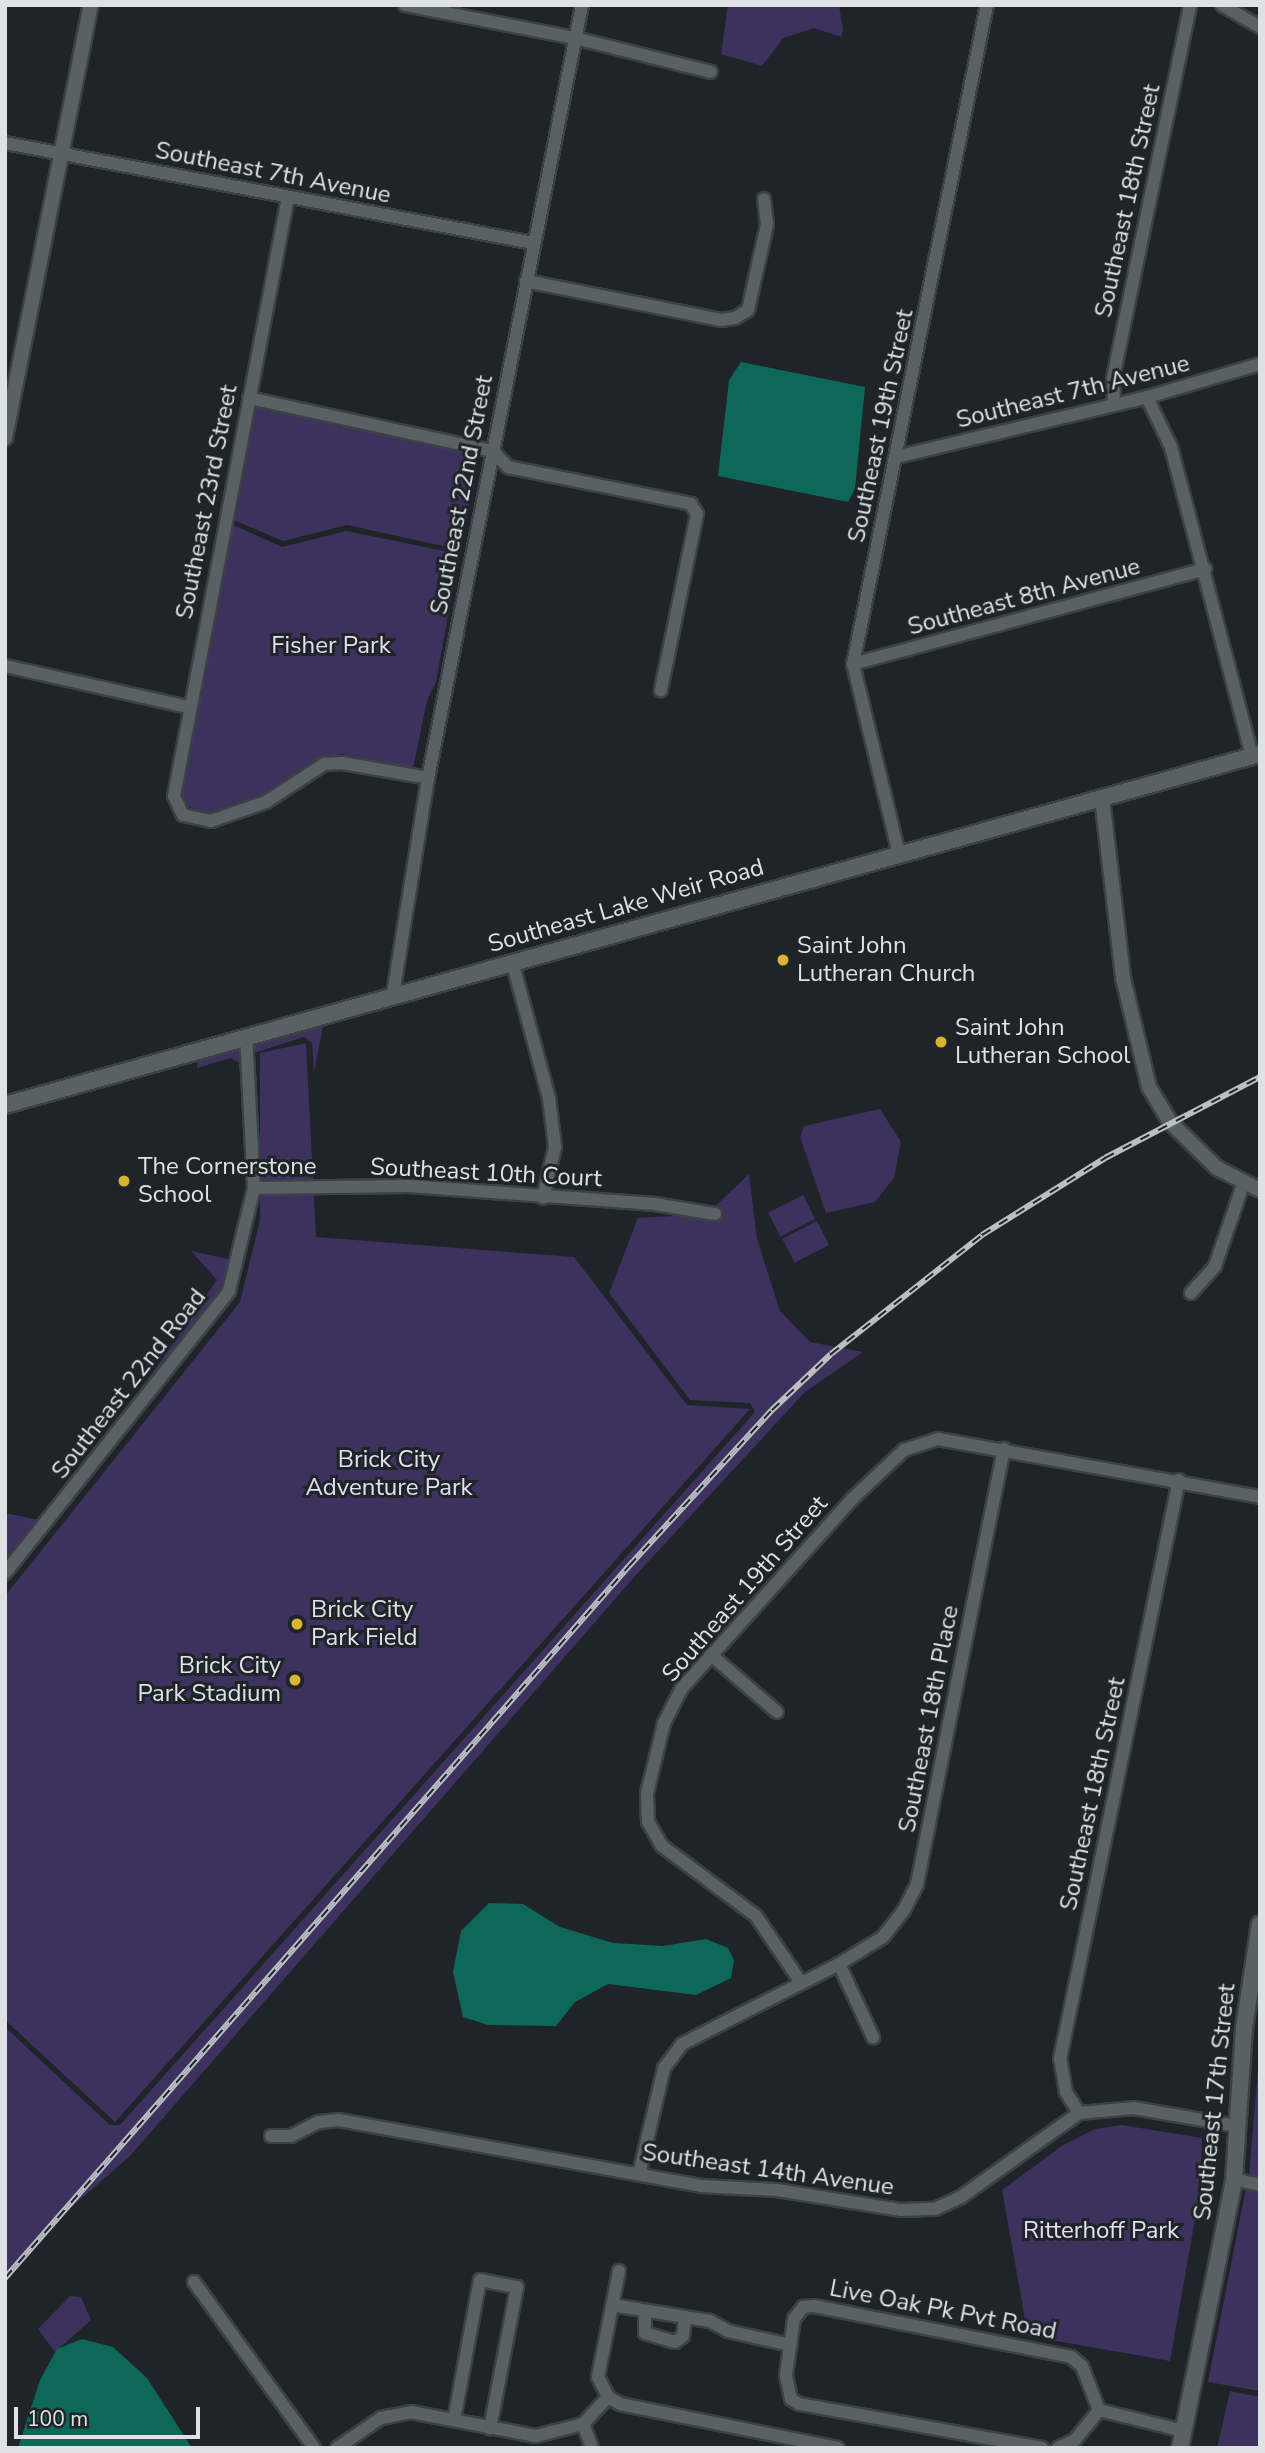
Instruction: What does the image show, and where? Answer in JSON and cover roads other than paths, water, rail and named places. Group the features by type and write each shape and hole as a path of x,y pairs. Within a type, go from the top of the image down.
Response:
{"main road":[{"name":"Southeast Lake Weir Road","path":"5,1105 393,994 1256,755"},
{"name":"Southeast 17th Street","path":"1181,2448 1234,2179 1244,2028 1260,1924"}],"street":[{"path":"5,438 91,5"},
{"path":"405,5 575,38 711,72"},
{"name":"Southeast 22nd Street","path":"393,994 428,778 582,5"},
{"name":"Southeast 19th Street","path":"900,853 852,664 897,457 988,5"},
{"name":"Southeast 18th Street","path":"1114,405 1112,379 1190,5"},
{"path":"1222,5 1260,27"},
{"name":"Southeast 7th Avenue","path":"5,143 533,243"},
{"name":"Southeast 23rd Street","path":"288,197 188,707 174,796 183,815 211,821 266,802 324,764 342,763 428,778"},
{"path":"526,281 721,320 736,318 748,310 767,224 764,199"},
{"name":"Southeast 7th Avenue","path":"897,457 1147,397 1260,364"},
{"path":"1147,397 1171,447 1256,755"},
{"path":"249,398 493,451 508,467 691,504 697,514 662,690"},
{"name":"Southeast 8th Avenue","path":"852,664 1206,569"},
{"path":"5,666 188,707"},
{"path":"1102,798 1123,978 1149,1087 1170,1122 1217,1168 1260,1190"},
{"path":"512,961 549,1098 555,1147 543,1198"},
{"name":"Southeast 22nd Road","path":"5,1573 229,1291 254,1188 246,1036"},
{"path":"1191,1293 1215,1266 1244,1182"},
{"name":"Southeast 10th Court","path":"254,1188 409,1186 543,1198 656,1204 715,1214"},
{"name":"Southeast 19th Street","path":"800,1981 756,1916 662,1846 648,1822 647,1793 664,1723 681,1688 852,1499 904,1450 938,1439 1179,1480 1260,1497"},
{"name":"Southeast 18th Place","path":"639,2174 664,2068 682,2044 800,1981 839,1964 883,1937 917,1884 1004,1449"},
{"name":"Southeast 18th Street","path":"1079,2113 1066,2092 1060,2059 1179,1480"},
{"path":"711,1655 777,1712"},
{"path":"839,1964 873,2038"},
{"path":"1079,2113 1135,2108 1237,2126"},
{"name":"Southeast 14th Avenue","path":"271,2136 291,2136 319,2122 339,2120 701,2186 777,2190 901,2210 935,2208 961,2197 1079,2113"},
{"path":"1234,2179 1260,2185"},
{"path":"619,2271 598,2377 608,2397 620,2404 838,2448"},
{"path":"454,2420 481,2280 517,2287 490,2428"},
{"path":"194,2282 314,2448"},
{"path":"612,2305 710,2321 728,2331 790,2345"},
{"name":"Live Oak Pk Pvt Road","path":"1042,2448 799,2404 792,2399 786,2375 794,2319 803,2307 911,2322 1071,2357 1082,2366 1099,2410"},
{"path":"645,2311 645,2333 675,2342 683,2336 685,2319"},
{"path":"337,2448 381,2418 411,2412 536,2437 583,2424 608,2397"},
{"path":"1058,2448 1075,2440 1099,2410 1184,2431"},
{"path":"583,2424 592,2448"}],"railway":[{"path":"5,2278 629,1566 772,1410 831,1354 982,1235 1105,1158 1260,1077"}],"place":[{"name":"Saint John Lutheran Church","path":"783,960"},
{"name":"Saint John Lutheran School","path":"941,1042"},
{"name":"The Cornerstone School","path":"124,1181"},
{"name":"Brick City Park Field","path":"297,1624"},
{"name":"Brick City Park Stadium","path":"295,1680"}],"park label":[{"name":"Fisher Park","path":"331,646"},
{"name":"Brick City Adventure Park","path":"389,1474"},
{"name":"Ritterhoff Park","path":"1101,2231"}]}
